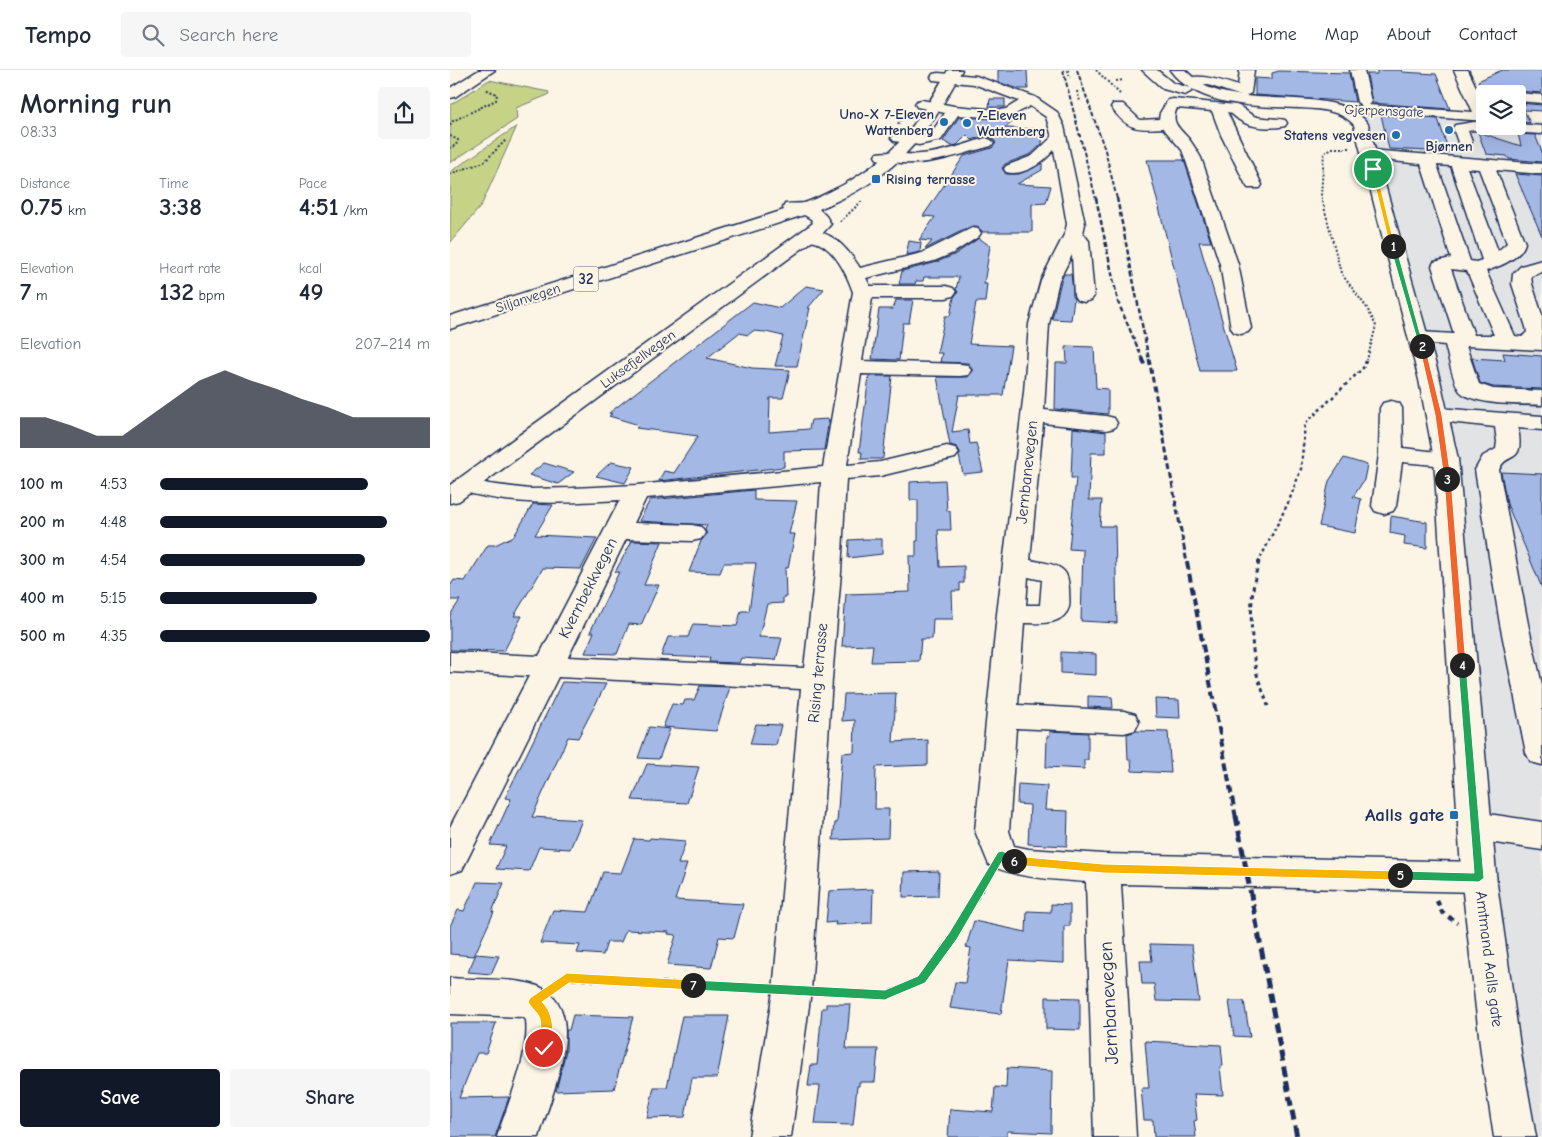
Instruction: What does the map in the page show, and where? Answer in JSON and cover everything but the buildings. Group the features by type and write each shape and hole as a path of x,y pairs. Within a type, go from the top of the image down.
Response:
{"street":[{"path":"450,94 488,70"},
{"path":"1150,70 1168,86 1187,86 1243,103"},
{"path":"1177,70 1187,86"},
{"path":"1247,70 1240,115 1246,119 1280,123"},
{"path":"1357,70 1364,102"},
{"path":"1461,70 1476,91"},
{"name":"Jernbanevegen","path":"947,74 976,80 1030,100 1052,115 1059,139 1076,224 1074,233 1050,280 1039,324 1033,414 1011,614 992,831 1002,855"},
{"name":"32","path":"889,157 922,105 947,74"},
{"path":"450,79 469,82"},
{"path":"1526,98 1542,99"},
{"path":"922,105 999,114 1010,113 1030,100"},
{"path":"1241,328 1229,264 1193,158 1187,145 1179,140 1167,124 1166,114 1172,104 1218,107 1243,103"},
{"name":"Gjerpensgate","path":"1243,103 1316,106 1345,111 1378,109 1473,124"},
{"path":"1473,124 1476,106"},
{"path":"1118,107 1129,122 1135,125 1167,124"},
{"path":"1218,107 1229,135 1254,186"},
{"path":"902,135 930,139 936,137 954,110"},
{"name":"Amtmand Aalls gate","path":"1345,111 1357,118 1361,124 1420,338 1446,459 1479,878 1505,1081 1515,1137"},
{"path":"1398,117 1542,129"},
{"path":"1526,123 1542,129"},
{"path":"1417,126 1473,124"},
{"path":"1012,169 1038,159 1053,142 1059,139"},
{"path":"889,157 924,159 986,144"},
{"path":"1369,152 1542,169"},
{"name":"Siljanvegen","path":"450,323 721,235 800,220 875,164 889,157"},
{"path":"1427,159 1476,265 1507,342"},
{"path":"1457,161 1476,265"},
{"path":"1485,163 1516,243 1515,247 1511,250 1476,265 1441,266 1460,340 1469,388 1487,394 1542,398"},
{"path":"800,220 831,244 860,284 946,292"},
{"name":"Luksefjellvegen","path":"458,491 800,220"},
{"path":"860,284 947,249 972,233"},
{"path":"1074,233 1080,241 1084,296"},
{"path":"1420,338 1535,344 1538,320 1522,284 1522,274 1542,266"},
{"name":"Rising terrasse","path":"770,1137 792,990 817,680 828,572 834,473 860,284"},
{"path":"850,367 960,370"},
{"path":"1384,506 1391,454 1392,408"},
{"path":"1033,414 1054,419 1106,423"},
{"path":"1438,415 1542,422"},
{"path":"1506,421 1509,442 1507,452 1491,461 1488,470 1514,624 1542,754"},
{"path":"637,492 880,469 947,453"},
{"path":"1391,454 1446,459"},
{"name":"Luksefjellvegen","path":"458,491 548,496 637,492"},
{"name":"Kvernbekkvegen","path":"450,860 637,492"},
{"path":"617,531 692,533"},
{"path":"1011,614 1046,614 1055,607 1055,578 1050,573 1016,566"},
{"path":"450,662 817,680"},
{"path":"1002,716 1124,722"},
{"path":"1475,826 1542,836"},
{"path":"1002,855 1012,860 1029,863 1103,869 1479,878"},
{"name":"Jernbanevegen","path":"1103,869 1116,1137"},
{"path":"450,996 526,1000 534,1002 542,1009 546,1018 547,1031 544,1048 518,1137"}],"path":[{"path":"1068,70 1070,78"},
{"path":"1116,81 1123,80"},
{"path":"450,125 453,121 496,100 497,94 469,82"},
{"path":"1077,91 1080,101"},
{"path":"902,135 922,105"},
{"path":"450,136 458,140 456,145 450,148"},
{"path":"450,174 484,162 506,140"},
{"path":"1268,706 1255,666 1250,600 1254,577 1260,558 1289,502 1301,469 1304,424 1363,368 1369,356 1376,326 1367,308 1341,274 1321,195 1322,159 1324,153 1332,148 1369,152"},
{"path":"534,1002 567,978 885,995 922,980 953,936 1002,855"},
{"path":"1430,876 1433,890 1442,912 1461,924"}],"shaded area":[{"path":"1353,110 1476,117 1476,135 1526,135 1526,121 1542,122 1542,1137 1528,1137 1479,877 1446,459"}],"green space":[{"path":"489,80 549,92 548,95 516,108 517,119 450,163 450,105"},
{"path":"517,126 481,206 450,243 450,172"}],"railway":[{"path":"1063,70 1096,199"},
{"path":"1077,70 1105,150 1117,199"},
{"path":"1096,198 1118,302 1143,360"},
{"path":"1117,198 1149,360"},
{"path":"1142,359 1145,365"},
{"path":"1149,359 1187,563"},
{"path":"1187,562 1236,818"},
{"path":"1236,816 1297,1137"}],"place":[{"name":"Uno-X 7-Eleven Wattenberg","path":"944,122"},
{"name":"7-Eleven Wattenberg","path":"967,123"},
{"name":"Bjørnen","path":"1449,130"},
{"name":"Statens vegvesen","path":"1396,135"},
{"name":"Rising terrasse","path":"876,179"},
{"name":"Aalls gate","path":"1454,815"}],"route":[{"path":"544,1048 547,1031 546,1018 542,1009 534,1002 567,978 885,995 922,980 953,936 1002,855 1012,860 1029,863 1103,869 1479,878 1446,459 1420,338 1373,169"}]}
